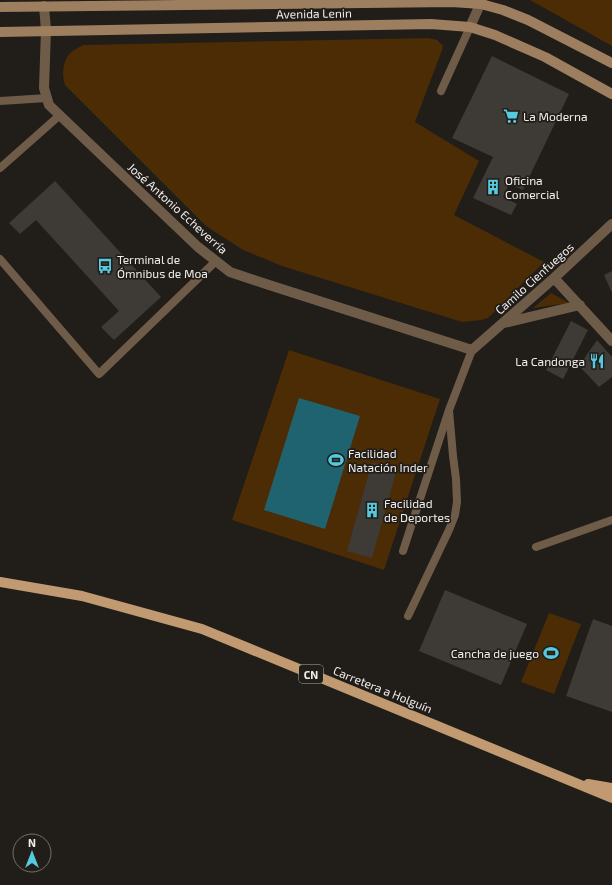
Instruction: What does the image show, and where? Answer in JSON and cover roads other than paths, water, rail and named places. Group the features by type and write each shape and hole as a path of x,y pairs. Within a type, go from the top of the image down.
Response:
{"main road":[{"name":"Avenida Lenin","path":"0,7 482,2 528,20 612,63"},
{"name":"Avenida Lenin","path":"0,32 431,24 470,27 495,35 545,57 612,94"},
{"name":"Carretera a Holguín","path":"0,582 82,596 202,629 612,798"},
{"path":"566,779 612,788"}],"street":[{"path":"470,27 482,2"},
{"name":"José Antonio Echeverría","path":"44,6 46,30 44,88 49,106 198,247 230,272 472,350"},
{"name":"Camilo Cienfuegos","path":"472,350 554,278 612,224"},
{"path":"554,278 612,341"},
{"path":"502,323 580,305"}],"lane":[{"path":"442,91 470,27"},
{"path":"0,101 47,98"},
{"path":"0,168 60,115"},
{"path":"0,259 99,374 216,261"},
{"path":"403,551 449,410 472,350"},
{"path":"408,616 450,530 457,502 449,410"},
{"path":"536,547 612,520"}],"water":[{"path":"299,398 360,416 325,529 264,510"}],"place":[{"name":"La Moderna","path":"511,116"},
{"name":"Oficina Comercial","path":"493,187"},
{"name":"Terminal de Ómnibus de Moa","path":"105,266"},
{"name":"La Candonga","path":"597,361"},
{"name":"Facilidad Natación Inder","path":"336,460"},
{"name":"Facilidad de Deportes","path":"372,510"},
{"name":"Cancha de juego","path":"551,653"}]}
